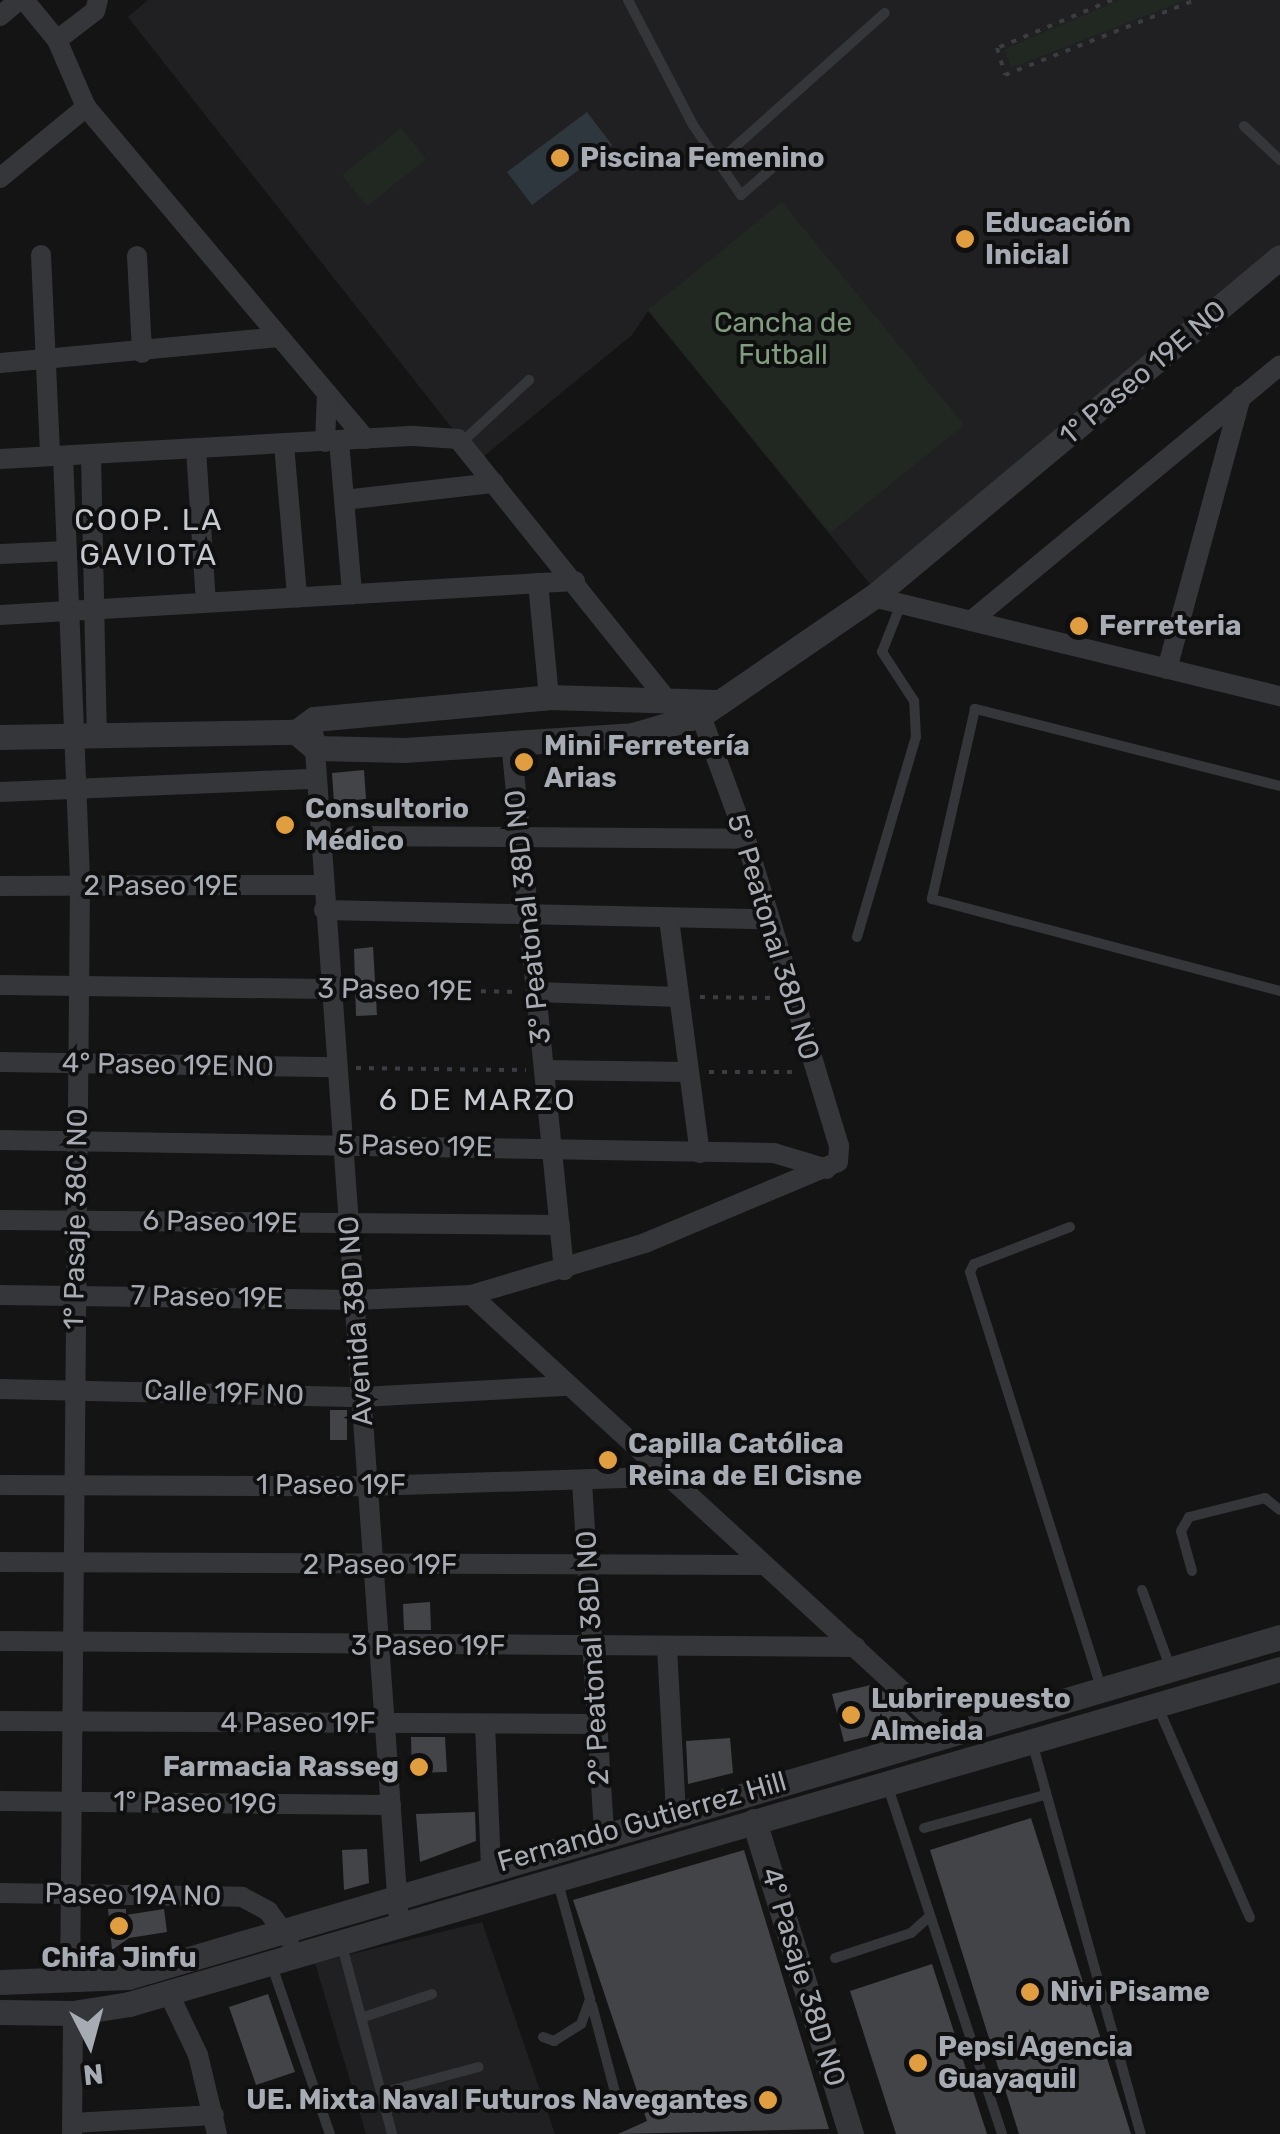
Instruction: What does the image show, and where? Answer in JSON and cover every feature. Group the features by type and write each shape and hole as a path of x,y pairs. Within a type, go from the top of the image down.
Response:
{"street":[{"path":"0,16 22,0 57,40 86,107 366,440"},
{"path":"57,40 95,11 98,0"},
{"path":"0,178 86,107"},
{"name":"1° Pasaje 38C NO","path":"41,255 70,612 85,734"},
{"path":"136,256 142,352"},
{"name":"1° Paseo 19E NO","path":"308,733 511,742 633,735 693,708 873,597 1280,257"},
{"path":"0,363 279,337"},
{"path":"971,621 1280,364"},
{"path":"327,393 344,500 352,594"},
{"path":"1167,669 1242,394"},
{"path":"0,459 436,435 461,443"},
{"name":"5° Peatonal 38D NO","path":"461,443 575,581 693,708 746,839 790,998 839,1146 838,1162 827,1169"},
{"path":"284,444 297,597"},
{"path":"196,449 206,602"},
{"name":"1° Pasaje 38C NO","path":"70,1982 69,1722 80,886 77,790 95,612 90,455"},
{"path":"344,500 494,483"},
{"path":"0,554 67,551"},
{"path":"0,616 575,581"},
{"path":"538,583 549,696"},
{"path":"873,597 1280,696"},
{"path":"0,737 308,733 549,696 693,708"},
{"name":"Avenida 38D NO","path":"308,733 316,778 399,1923"},
{"name":"3° Peatonal 38D NO","path":"511,742 564,1270"},
{"path":"0,792 316,778"},
{"path":"353,836 746,839"},
{"name":"2 Paseo 19E","path":"0,886 322,885"},
{"path":"324,910 769,918"},
{"path":"670,918 700,1153"},
{"name":"3 Paseo 19E","path":"0,985 330,988"},
{"path":"536,992 680,997"},
{"name":"4° Paseo 19E NO","path":"0,1062 336,1067"},
{"path":"544,1070 689,1072"},
{"name":"5 Paseo 19E","path":"0,1140 802,1156 827,1169"},
{"name":"7 Paseo 19E","path":"0,1295 354,1300 471,1295 564,1270 827,1169"},
{"name":"6 Paseo 19E","path":"0,1220 560,1225"},
{"path":"471,1295 662,1477 948,1733"},
{"name":"Calle 19F NO","path":"0,1389 362,1397 568,1386"},
{"name":"1 Paseo 19F","path":"0,1484 369,1486 662,1477"},
{"name":"2° Peatonal 38D NO","path":"582,1482 604,1835"},
{"name":"2 Paseo 19F","path":"0,1562 760,1565"},
{"name":"Fernando Gutierrez Hill","path":"0,1982 70,1982 128,1976 948,1733 1172,1672 1280,1637"},
{"name":"3 Paseo 19F","path":"0,1641 856,1647"},
{"path":"667,1647 676,1814"},
{"name":"Fernando Gutierrez Hill","path":"0,2012 73,2013 168,1992 1280,1669"},
{"name":"4 Paseo 19F","path":"0,1721 597,1724"},
{"path":"485,1724 492,1866"},
{"name":"1° Paseo 19G","path":"0,1801 391,1806"},
{"name":"4° Pasaje 38D NO","path":"754,1821 851,2134"},
{"name":"Paseo 19A NO","path":"0,1893 242,1897 286,1930"},
{"path":"283,1959 286,1930"},
{"path":"73,2013 72,2129 215,2124 198,2055 168,1992"}],"lane":[{"path":"628,0 717,162 741,195 776,164"},
{"path":"717,162 885,13"},
{"path":"1244,126 1280,160"},
{"path":"461,443 529,380"},
{"path":"858,937 916,738 914,701 882,652 901,603"},
{"path":"1280,786 976,709 932,899 1280,991"},
{"path":"1070,1227 974,1264 970,1272 1102,1689"},
{"path":"1192,1570 1181,1531 1188,1517 1265,1498 1280,1510"},
{"path":"1142,1590 1172,1672"},
{"path":"1157,1704 1250,1918"},
{"path":"1032,1741 1140,2134"},
{"path":"887,1783 1002,2134"},
{"path":"924,1828 1046,1795"},
{"path":"556,1878 616,2096"},
{"path":"335,1914 392,2134"},
{"path":"835,1958 911,1933 929,1917"},
{"path":"283,1959 330,2134"},
{"path":"361,2018 432,1994"},
{"path":"543,2037 554,2040 581,2024 590,1999"},
{"path":"381,2093 479,2066"}],"path":[{"path":"1112,0 997,48 1005,75 1195,0"},
{"name":"3 Paseo 19E","path":"330,988 536,992"},
{"path":"680,997 790,998"},
{"path":"336,1067 544,1070"},
{"path":"689,1072 814,1072"}],"shaded area":[{"path":"148,0 1280,0 1280,248 870,584 648,311 632,335 478,461 128,17"},
{"name":"Piscina Femenino","path":"587,112 612,145 532,205 507,172"},
{"path":"482,1922 555,2134 366,2134 315,1963"}],"green space":[{"path":"1120,0 1186,0 1011,68 1005,49"},
{"path":"401,128 426,159 367,206 342,175"},
{"name":"Cancha de Futball","path":"782,202 964,425 830,533 648,310"}],"building":[{"path":"364,770 366,799 334,802 332,773"},
{"path":"373,947 377,1015 356,1016 354,949"},
{"path":"330,1410 347,1410 347,1440 330,1440"},
{"path":"430,1602 431,1630 404,1630 403,1604"},
{"path":"875,1684 918,1724 844,1742 832,1694"},
{"path":"411,1737 445,1737 447,1772 412,1773"},
{"path":"730,1738 733,1773 688,1784 686,1741"},
{"path":"475,1812 476,1841 420,1862 416,1814"},
{"name":"Nivi Pisame","path":"1031,1818 1131,2134 1019,2134 930,1850"},
{"path":"367,1849 369,1883 344,1890 342,1850"},
{"path":"744,1850 829,2129 618,2134 647,2121 573,1900"},
{"path":"108,1909 126,1909 126,1915 164,1909 167,1932 129,1938 112,1950"},
{"name":"Pepsi Agencia Guayaquil","path":"932,1964 987,2134 896,2134 850,1991"},
{"path":"268,1994 295,2072 256,2085 229,2007"}],"place":[{"name":"Piscina Femenino","path":"560,158"},
{"name":"Educación Inicial","path":"965,239"},
{"name":"Ferreteria","path":"1079,626"},
{"name":"Mini Ferretería Arias","path":"524,762"},
{"name":"Consultorio Médico","path":"285,825"},
{"name":"Capilla Católica Reina de El Cisne","path":"608,1460"},
{"name":"Lubrirepuesto Almeida","path":"851,1715"},
{"name":"Farmacia Rasseg","path":"419,1767"},
{"name":"Chifa Jinfu","path":"119,1926"},
{"name":"Nivi Pisame","path":"1030,1992"},
{"name":"Pepsi Agencia Guayaquil","path":"918,2063"},
{"name":"UE. Mixta Naval Futuros Navegantes","path":"768,2100"}],"district":[{"name":"COOP. LA GAVIOTA","path":"149,537"},
{"name":"6 DE MARZO","path":"478,1100"}]}
